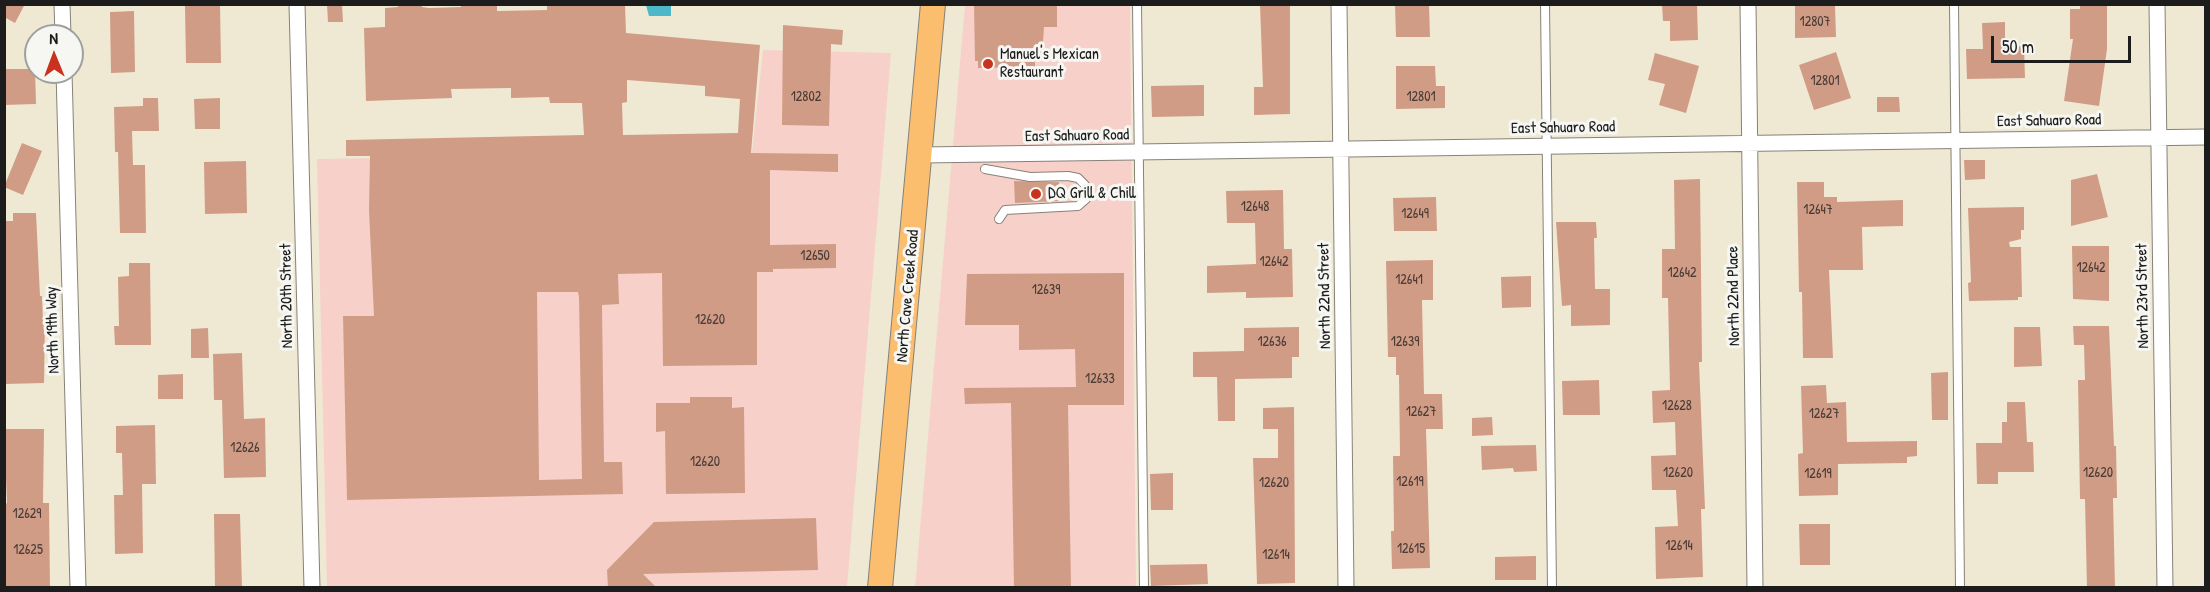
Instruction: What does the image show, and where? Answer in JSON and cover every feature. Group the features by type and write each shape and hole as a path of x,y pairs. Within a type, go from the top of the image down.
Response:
{"main road":[{"name":"North Cave Creek Road","path":"880,588 933,4"}],"street":[{"path":"62,4 63,24"},
{"name":"North 20th Street","path":"297,4 312,588"},
{"name":"North 22nd Street","path":"1339,4 1346,588"},
{"name":"North 22nd Place","path":"1748,4 1755,588"},
{"name":"North 23rd Street","path":"2157,4 2165,588"},
{"name":"North 19th Way","path":"64,84 78,588"},
{"name":"East Sahuaro Road","path":"921,155 2205,137"}],"lane":[{"path":"1137,4 1144,588"},
{"path":"1545,4 1552,588"},
{"path":"1954,4 1960,588"},
{"path":"985,169 1030,177 1068,176 1078,178 1085,185 1086,199 1078,206 1005,210 999,219"}],"shaded area":[{"path":"965,5 1130,5 1136,587 915,588"},
{"path":"763,50 891,53 847,587 327,587 317,159 752,153"}],"water":[{"path":"646,5 671,5 671,16 649,16"}],"building":[{"path":"4,4 25,4 15,23 4,17"},
{"path":"327,4 342,4 343,22 328,22"},
{"path":"398,4 422,4 422,7 429,8 461,7 461,4 497,4 497,11 547,10 547,4 625,4 626,33 760,45 751,153 838,154 838,172 770,170 770,245 836,244 836,268 773,269 773,272 757,272 757,365 663,366 662,273 618,274 619,304 602,305 604,462 622,462 623,494 347,500 343,316 374,316 369,210 370,156 346,156 346,140 584,135 582,103 550,103 549,97 511,98 511,88 451,89 452,98 366,101 364,28 385,27 385,8 398,7","holes":["627,80 705,86 705,96 740,99 738,133 623,135 622,103 627,102","537,292 578,292 582,479 539,480"]},
{"path":"974,4 1057,4 1057,27 1044,27 1042,56 1035,56 1035,67 978,68 978,61 975,61"},
{"path":"1260,4 1290,4 1290,114 1254,115 1254,87 1263,87"},
{"path":"1395,4 1429,4 1430,37 1396,37"},
{"path":"1662,4 1697,4 1698,40 1670,41 1670,21 1663,21"},
{"path":"1795,4 1835,6 1836,37 1795,38"},
{"path":"2080,4 2107,4 2107,49 2099,106 2064,101 2073,39 2070,39 2070,9 2080,9"},
{"path":"220,5 221,63 186,63 185,6"},
{"path":"134,11 135,72 111,73 110,12"},
{"path":"2005,22 2005,47 2024,46 2025,78 1967,79 1966,49 1983,49 1982,23"},
{"path":"783,25 843,30 842,45 831,44 829,126 782,125"},
{"path":"1836,52 1851,98 1814,110 1799,65"},
{"path":"1655,53 1699,66 1686,113 1659,105 1665,84 1648,80"},
{"path":"1396,66 1435,66 1436,86 1445,86 1445,108 1396,109"},
{"path":"4,69 24,69 24,84 35,84 36,104 4,105"},
{"path":"1204,85 1204,116 1152,117 1151,86"},
{"path":"1877,97 1899,97 1900,112 1877,112"},
{"path":"143,98 158,98 159,131 132,131 133,165 145,165 146,233 120,233 118,152 115,152 114,107 143,106"},
{"path":"220,98 220,129 195,129 194,99"},
{"path":"22,143 42,151 23,195 4,187"},
{"path":"1964,160 1985,160 1985,179 1965,180"},
{"path":"246,161 247,213 205,214 204,162"},
{"path":"2097,174 2108,217 2071,226 2071,180"},
{"path":"1700,179 1702,362 1699,362 1705,509 1701,509 1703,577 1656,579 1655,527 1678,526 1676,490 1652,490 1651,456 1676,455 1675,422 1653,423 1652,391 1670,390 1668,298 1662,298 1662,249 1675,249 1674,180"},
{"name":"DQ Grill & Chill","path":"1014,181 1059,182 1059,201 1015,203"},
{"path":"1797,182 1824,182 1824,197 1837,197 1837,202 1903,200 1903,226 1862,227 1863,270 1829,270 1833,358 1803,358"},
{"path":"1283,190 1284,249 1292,249 1293,297 1246,298 1246,292 1207,293 1207,266 1256,264 1255,223 1227,223 1226,191"},
{"path":"1436,197 1437,231 1394,231 1393,198"},
{"path":"2024,207 2024,230 2021,230 2021,239 2009,242 2010,247 2021,247 2022,297 2018,297 2018,300 1969,301 1968,283 1971,282 1968,208"},
{"path":"13,213 36,213 40,296 42,296 43,321 45,321 44,383 5,384 4,221 13,221"},
{"path":"1556,222 1596,222 1595,289 1610,289 1610,325 1571,326 1571,305 1562,306"},
{"path":"2072,246 2109,246 2109,301 2073,299"},
{"path":"1433,260 1433,300 1422,300 1424,394 1442,394 1443,429 1426,429 1430,568 1392,569 1393,456 1400,456 1399,375 1396,375 1396,357 1388,357 1386,261"},
{"path":"129,263 150,263 151,345 115,345 114,326 119,326 118,277 129,276"},
{"path":"1124,273 1124,405 1068,405 1071,588 1014,588 1011,403 965,404 964,388 1076,387 1075,349 1019,350 1019,325 965,325 967,274"},
{"path":"1531,276 1531,307 1502,308 1501,277"},
{"path":"2073,326 2109,326 2114,446 2116,446 2117,498 2113,498 2115,588 2087,588 2085,499 2080,499 2078,380 2085,380 2084,345 2074,345"},
{"path":"1299,327 1299,357 1292,357 1292,378 1235,379 1235,421 1218,421 1217,377 1193,377 1193,352 1244,351 1244,328"},
{"path":"2014,327 2040,327 2042,366 2014,367"},
{"path":"208,328 209,358 191,358 191,329"},
{"path":"242,353 244,419 265,418 266,477 224,478 222,400 214,400 213,354"},
{"path":"1948,372 1948,420 1932,420 1931,373"},
{"path":"183,374 183,399 158,399 158,375"},
{"path":"1599,380 1600,415 1563,415 1562,381"},
{"path":"1826,385 1827,403 1846,402 1847,442 1917,441 1917,456 1907,457 1907,463 1838,464 1838,495 1799,496 1798,454 1803,453 1801,386"},
{"path":"690,397 732,397 732,408 744,407 745,493 666,494 665,431 656,432 656,403 690,403"},
{"path":"2007,402 2025,402 2027,442 2033,442 2034,472 1998,472 1998,484 1977,484 1976,443 2002,443 2002,422 2007,422"},
{"path":"1294,407 1295,583 1257,584 1253,458 1278,458 1278,429 1263,429 1263,408"},
{"path":"1492,417 1493,435 1472,436 1472,418"},
{"path":"155,425 156,484 142,484 143,553 115,554 114,495 123,495 122,453 116,453 116,426"},
{"path":"4,429 44,429 43,503 49,503 50,588 4,588 5,504 7,503"},
{"path":"1536,445 1537,471 1514,472 1513,468 1482,470 1481,446"},
{"path":"1173,473 1173,510 1151,510 1150,474"},
{"path":"214,514 240,514 242,588 215,588"},
{"path":"816,518 818,570 643,574 657,588 608,588 607,570 654,522"},
{"path":"1799,524 1830,524 1830,565 1800,565"},
{"path":"1536,556 1536,580 1495,580 1495,557"},
{"path":"1207,564 1208,584 1151,586 1150,565"}],"place":[{"name":"Manuel's Mexican Restaurant","path":"988,64"},
{"name":"DQ Grill & Chill","path":"1036,194"}]}
